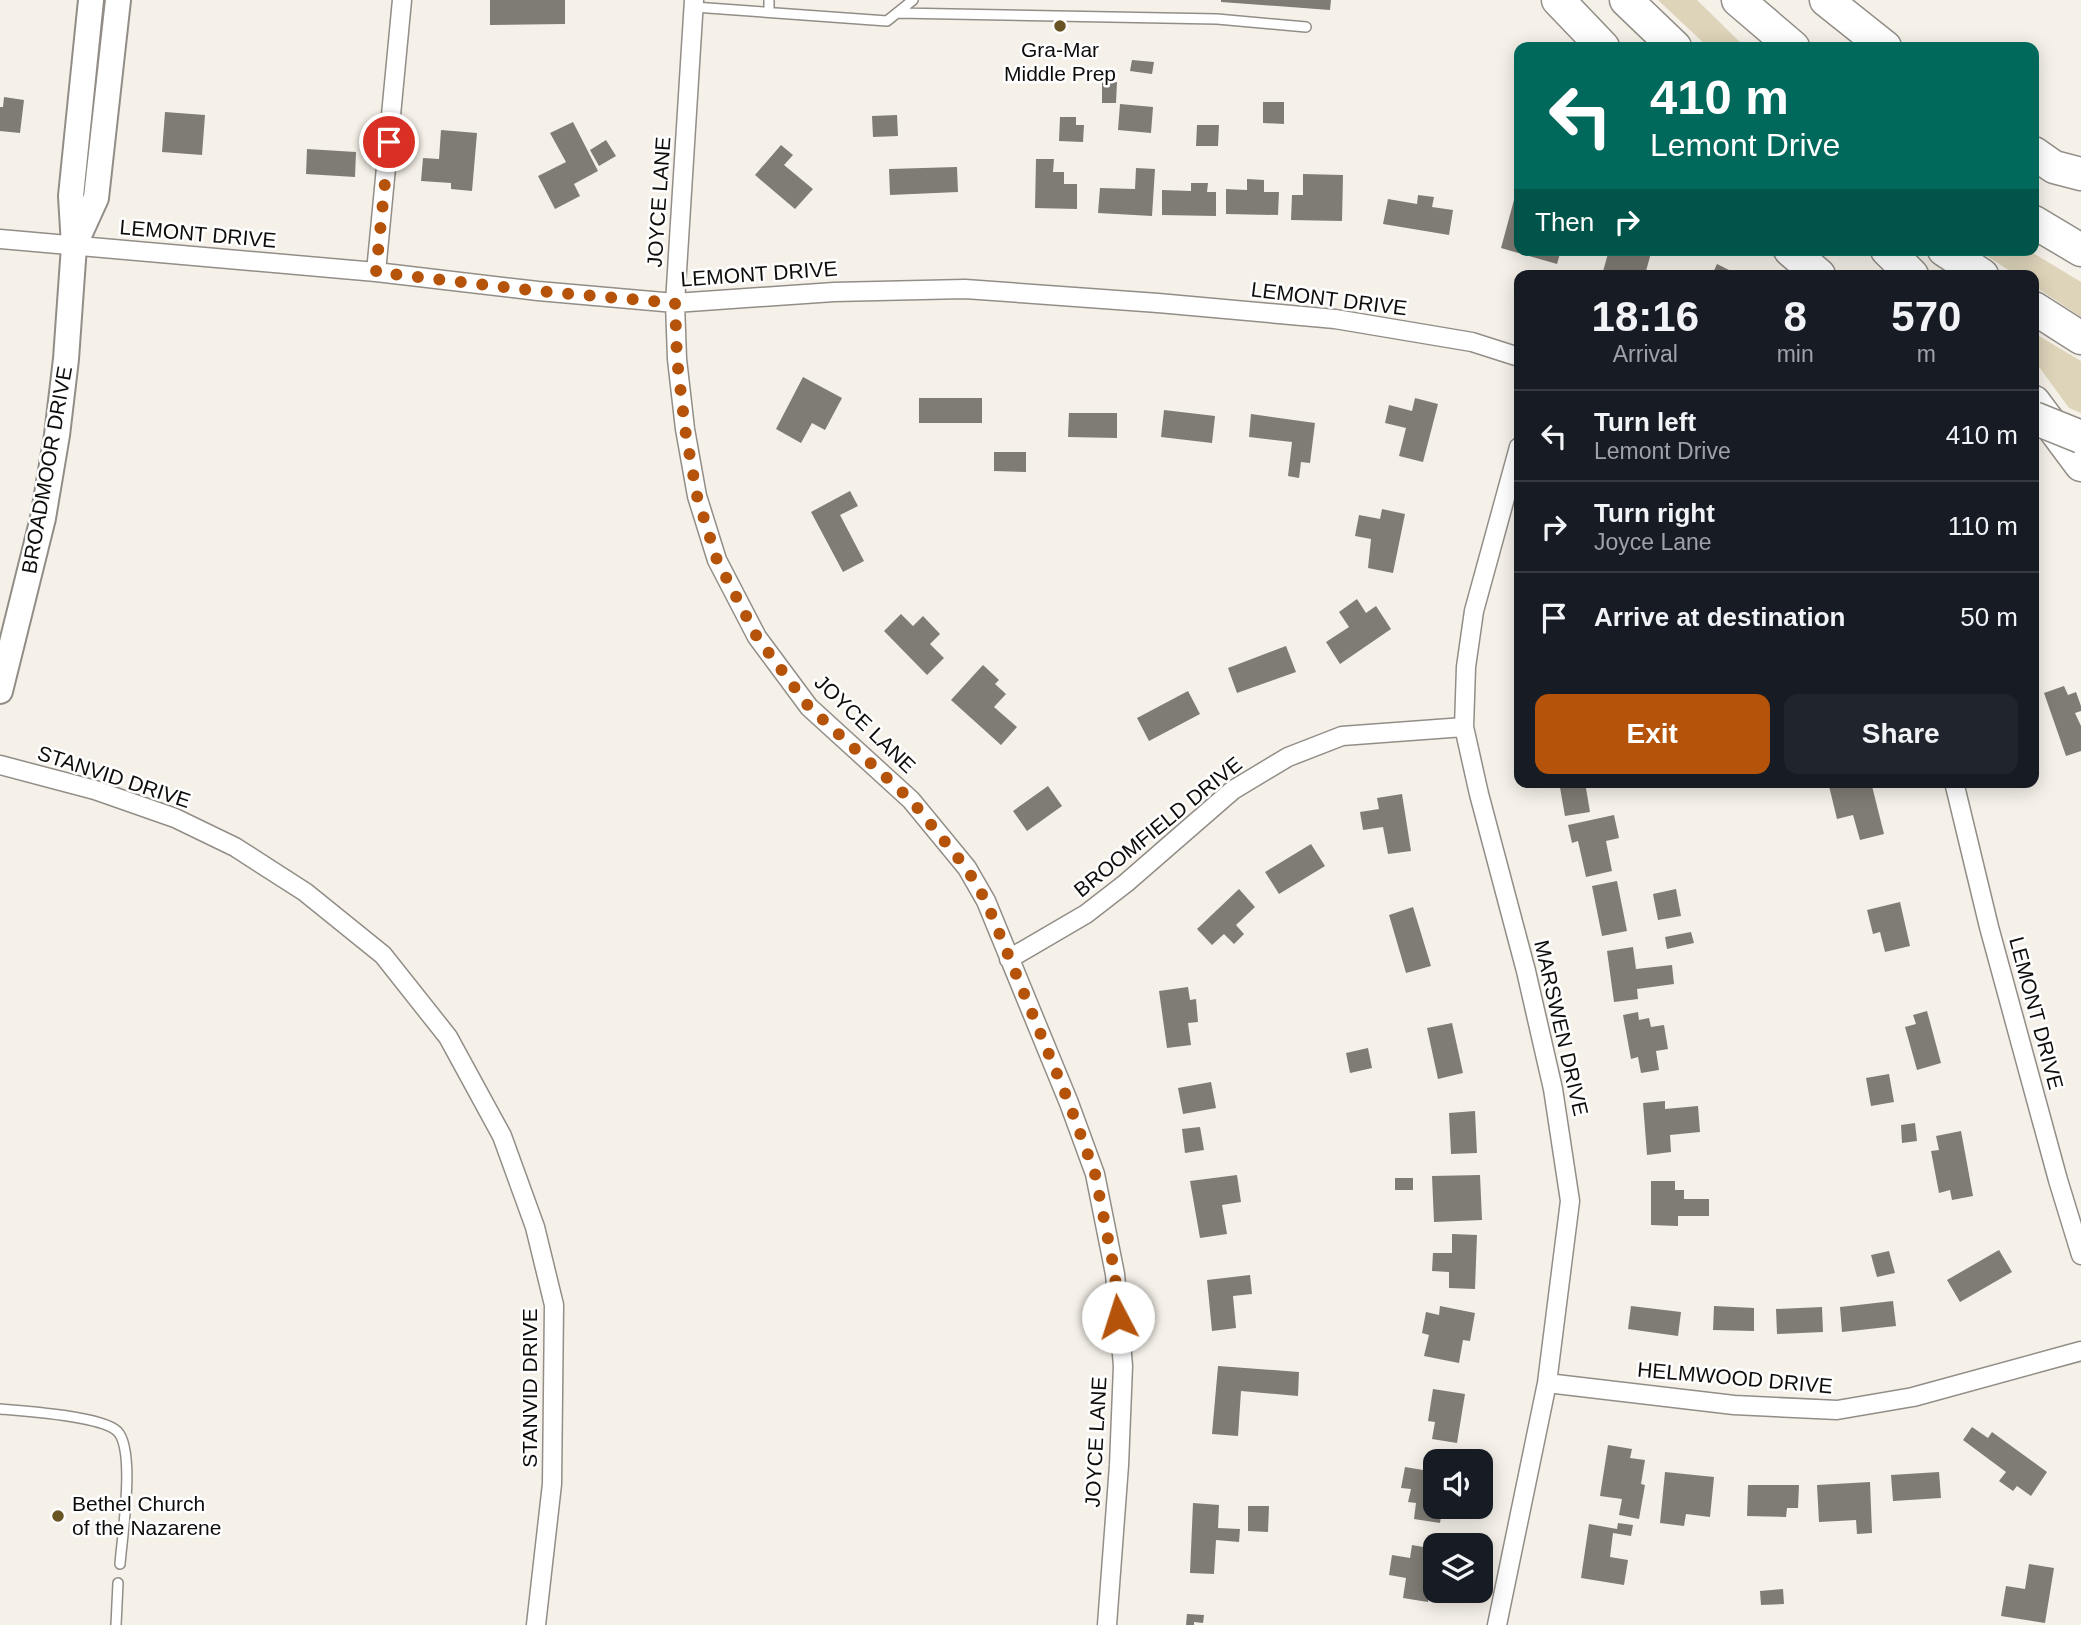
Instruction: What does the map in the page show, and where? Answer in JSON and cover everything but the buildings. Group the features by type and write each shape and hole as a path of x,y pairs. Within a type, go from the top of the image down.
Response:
{"highway":[{"path":"1558,0 1598,42"},
{"path":"1626,0 1670,42"},
{"path":"1738,0 1787,42"},
{"path":"1826,0 1879,42"},
{"path":"2039,156 2054,167 2081,174"},
{"path":"2039,207 2081,225"},
{"path":"2039,225 2081,250"},
{"path":"1797,256 1813,270"},
{"path":"1893,256 1907,270"},
{"path":"1953,256 1974,270"},
{"path":"2039,311 2081,338"},
{"path":"2039,409 2081,465"},
{"path":"2039,420 2081,437"}],"main road":[{"name":"BROADMOOR DRIVE","path":"0,691 43,518 57,435 66,359 74,246 71,197 91,0"},
{"name":"BROADMOOR DRIVE","path":"74,246 96,198 118,0"}],"street":[{"path":"376,272 402,0"},
{"name":"JOYCE LANE","path":"694,4 675,303 677,359 697,496 723,572 757,637 809,707 911,800 967,869 986,901 1069,1103 1095,1174 1115,1274 1123,1366 1108,1625"},
{"name":"LEMONT DRIVE","path":"0,239 376,272 538,291 675,303 834,292 965,289 1335,319 1472,342 1514,355"},
{"name":"MARSWEN DRIVE","path":"1497,1625 1547,1383 1570,1201 1564,1146 1553,1089 1464,727 1466,667 1474,611 1514,465"},
{"name":"BROOMFIELD DRIVE","path":"1009,959 1086,914 1233,790 1288,757 1342,736 1464,727"},
{"name":"STANVID DRIVE","path":"0,765 95,790 175,818 235,847 305,892 383,955 448,1037 502,1136 535,1227 554,1305 552,1484 536,1625"},
{"name":"LEMONT DRIVE","path":"1955,788 1989,927 2081,1255"},
{"name":"HELMWOOD DRIVE","path":"1547,1383 1734,1405 1837,1410 1913,1397 2081,1351"}],"lane":[{"path":"769,0 769,12"},
{"path":"694,4 887,21 913,0"},
{"path":"898,13 1217,19 1306,27"},
{"path":"0,1409 101,1422 118,1432 126,1448 127,1494 120,1564"},
{"path":"116,1625 118,1583"}],"shaded area":[{"path":"1658,0 1697,0 1740,42 1703,42"},
{"path":"1987,256 2038,256 2081,282 2081,317 2039,289 2039,270 2008,270"},
{"path":"2039,336 2081,361 2081,413 2069,408 2039,367"}],"place":[{"name":"Gra-Mar Middle Prep","path":"1060,26"},
{"name":"Bethel Church of the Nazarene","path":"58,1516"}],"route":[{"path":"389,142 376,272 538,291 675,303 677,359 685,429 697,496 717,560 757,637 809,707 911,800 967,869 986,901 1069,1103 1095,1174 1115,1274 1118,1317"}]}
